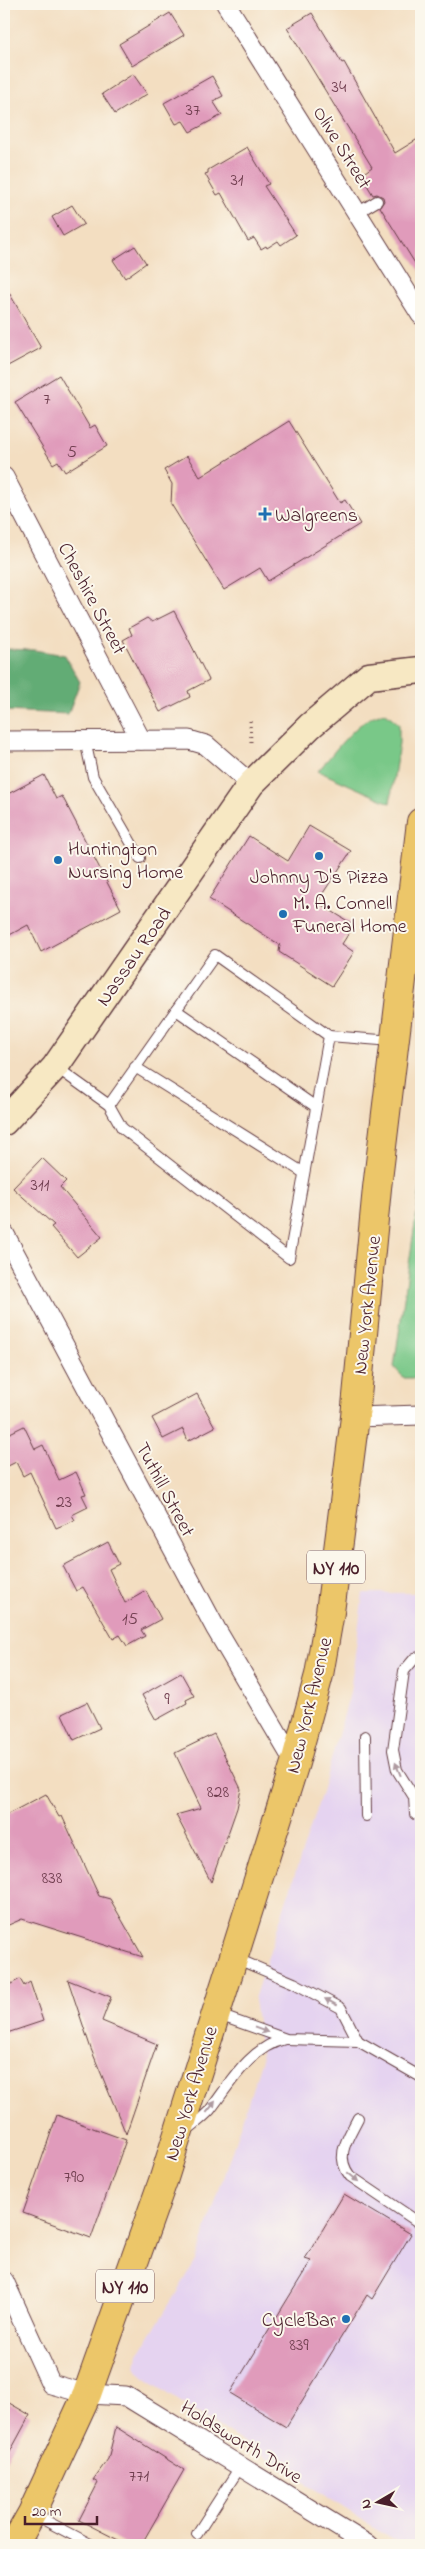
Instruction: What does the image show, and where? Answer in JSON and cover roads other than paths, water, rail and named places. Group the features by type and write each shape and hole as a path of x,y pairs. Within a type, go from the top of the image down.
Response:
{"main road":[{"name":"Nassau Road","path":"4,1122 55,1066 251,784 310,726 369,676 421,670"},
{"name":"New York Avenue","path":"14,2545 32,2513 87,2394 176,2140 295,1763 319,1674 330,1612 355,1417 377,1188 421,822"}],"street":[{"name":"Olive Street","path":"233,6 357,213 421,315"},
{"name":"Cheshire Street","path":"4,477 142,740"},
{"path":"4,741 189,740 206,745 251,784"},
{"name":"Tuthill Street","path":"4,1233 216,1630 295,1763"},
{"path":"355,1417 421,1415"},
{"name":"Holdsworth Drive","path":"6,2294 51,2384 87,2394 126,2396 367,2545"}],"lane":[{"path":"357,213 377,201"},
{"path":"93,740 93,777 140,858"},
{"path":"108,1104 215,955 329,1036 396,1041"},
{"path":"176,1010 316,1108"},
{"path":"55,1066 108,1104 122,1128 289,1258 329,1036"},
{"path":"135,1067 304,1173"},
{"path":"415,1814 414,1797 397,1770 393,1750 404,1671 415,1658 421,1657"},
{"path":"365,1736 366,1816"},
{"path":"233,1957 294,1983 341,2008 358,2041"},
{"path":"215,2014 286,2039"},
{"path":"176,2140 208,2112 241,2068 274,2042 286,2039 358,2041 421,2077"},
{"path":"358,2118 344,2148 341,2159 343,2168 350,2176 421,2224"},
{"path":"196,2534 240,2467"},
{"path":"32,2513 92,2545"}],"place":[{"name":"Walgreens","path":"265,514"},
{"name":"Johnny D's Pizza","path":"319,856"},
{"name":"Huntington Nursing Home","path":"58,860"},
{"name":"M. A. Connell Funeral Home","path":"283,914"},
{"name":"CycleBar","path":"346,2319"}]}
